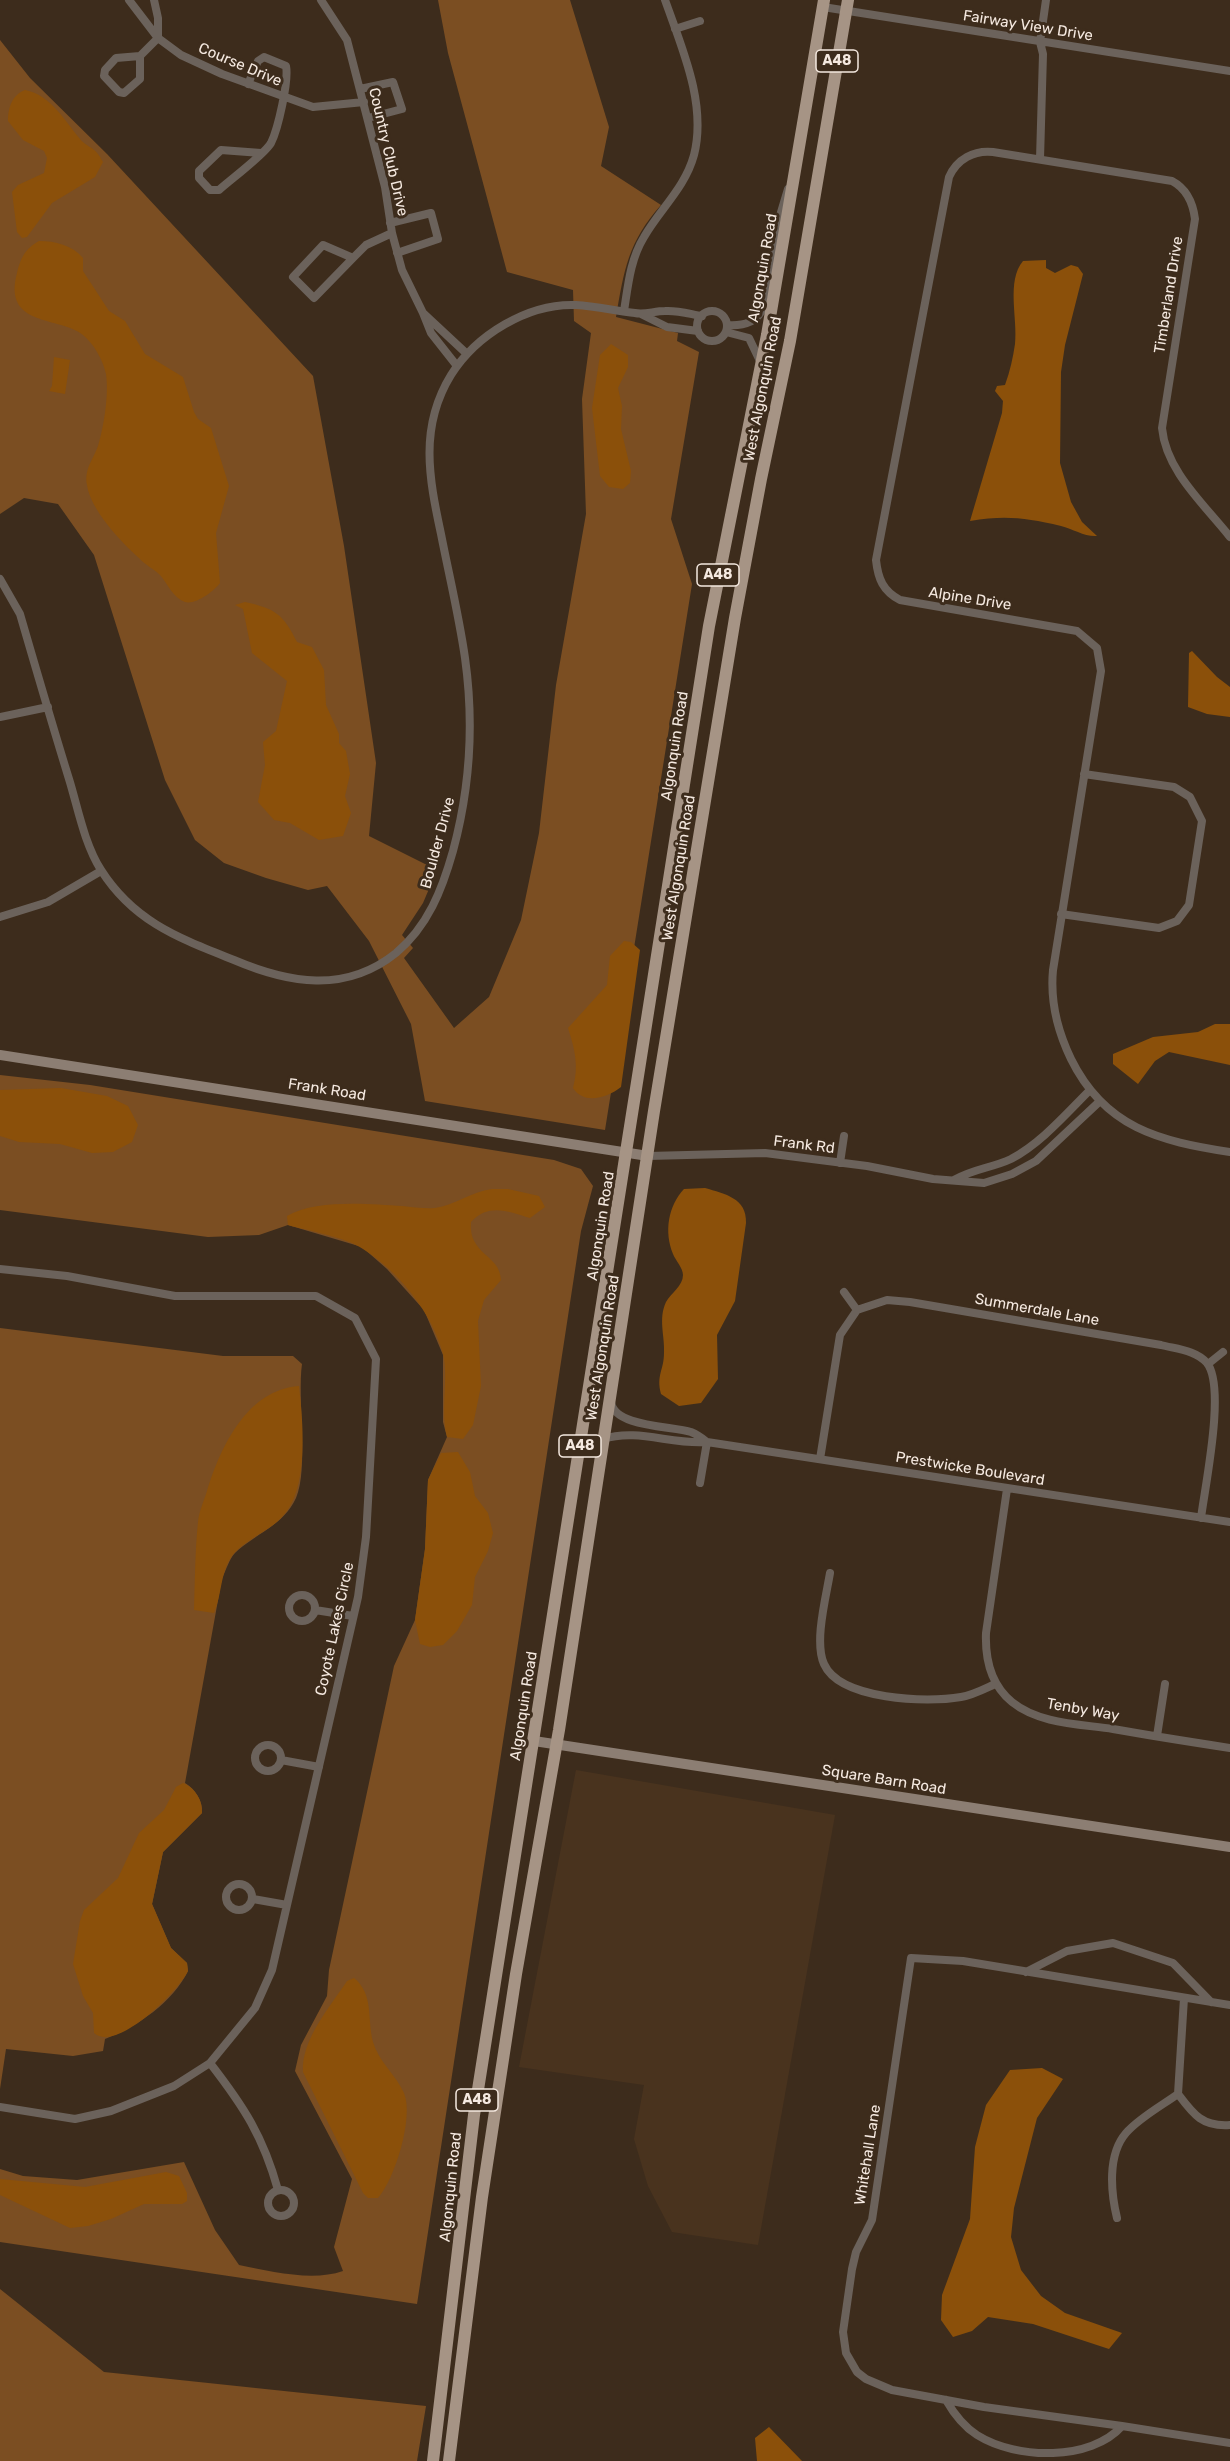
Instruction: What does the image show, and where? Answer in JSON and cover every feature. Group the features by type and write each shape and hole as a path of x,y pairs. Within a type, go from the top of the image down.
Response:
{"main road":[{"name":"Algonquin Road","path":"433,2461 474,2115 628,1152 709,626 761,363 823,3"},
{"name":"West Algonquin Road","path":"557,1744 603,1439 735,618 760,479 790,341 848,5"},
{"name":"A48","path":"449,2461 482,2197 516,1974 557,1744"}],"street":[{"name":"Course Drive","path":"129,0 158,38 181,55 283,98 313,107 364,102"},
{"path":"140,56 140,79 124,93 119,92 104,76 105,70 116,58 140,56 158,38 158,18 154,0"},
{"name":"Country Club Drive","path":"321,0 347,40 385,186 397,253 412,295 431,333 457,366"},
{"path":"624,311 632,265 638,247 648,230 675,196 694,155 697,101 665,0"},
{"path":"1038,159 1043,54 1040,42 1046,0"},
{"name":"Fairway View Drive","path":"823,3 848,5 1040,42 1230,71"},
{"path":"675,29 700,21"},
{"path":"248,84 258,61 264,57 286,66 283,98 271,144 261,153 219,190 210,190 199,178 199,171 221,150 261,153"},
{"path":"360,89 393,82 402,109 368,118"},
{"name":"Alpine Drive","path":"1038,159 978,152 962,160 949,177 876,560 878,574 883,586 900,600 1071,630 1084,634 1092,642 1099,654 1101,665 1053,970 1053,1004 1063,1042 1089,1091 1099,1102 1130,1124 1176,1143 1230,1152"},
{"name":"Timberland Drive","path":"1038,159 1172,181 1179,184 1191,201 1195,219 1162,428 1163,441 1172,464 1230,537"},
{"name":"Boulder Drive","path":"0,579 20,614 85,831 101,871 136,912 160,929 286,980 324,981 343,978 370,969 398,951 422,925 439,895 450,862 462,808 468,759 469,708 466,664 431,490 428,454 437,404 457,366 467,354 494,331 536,311 576,305 624,311 641,314 667,327 698,331 704,338 713,341 721,339 727,328 746,324 758,318 783,201 795,171"},
{"path":"390,223 431,213 438,240 397,253"},
{"path":"353,258 323,245 293,277 314,298 366,245 392,233"},
{"name":"Boulder Drive","path":"641,314 667,310 702,316 710,311 720,313 727,328 749,338 761,363"},
{"name":"Country Club Drive","path":"423,313 467,354"},
{"path":"698,331 702,316"},
{"path":"0,717 48,707"},
{"path":"1061,914 1159,928 1177,921 1189,905 1202,821 1190,797 1174,787 1084,774"},
{"path":"0,917 48,902 101,871"},
{"name":"Frank Road","path":"0,1055 648,1156"},
{"name":"Frank Rd","path":"954,1180 967,1173 994,1166 1021,1153 1041,1138 1089,1091"},
{"name":"Frank Rd","path":"648,1156 765,1153 984,1183 1005,1177 1036,1161 1099,1102"},
{"path":"840,1163 844,1136"},
{"name":"Coyote Lakes Circle","path":"0,1269 67,1276 175,1296 316,1296 355,1318 376,1359 366,1537 353,1616 272,1970 255,2008 210,2063 174,2086 102,2113 75,2119 0,2107"},
{"path":"820,1459 840,1335 858,1310 844,1292"},
{"name":"Summerdale Lane","path":"858,1310 887,1300 910,1302 1191,1352 1208,1365"},
{"path":"1201,1518 1216,1402 1208,1365 1223,1352"},
{"name":"Prestwicke Boulevard","path":"610,1398 611,1408 619,1416 629,1421 693,1433 707,1442"},
{"name":"Prestwicke Boulevard","path":"603,1439 627,1433 692,1443 707,1442 1007,1490 1230,1522"},
{"path":"700,1482 707,1442"},
{"path":"830,1573 820,1654 826,1669 837,1681 863,1691 933,1700 970,1695 995,1684 986,1652 986,1633 1007,1490"},
{"path":"315,1610 353,1616"},
{"name":"Tenby Way","path":"995,1684 1013,1703 1036,1715 1230,1748"},
{"path":"1157,1736 1165,1684"},
{"name":"Square Barn Road","path":"534,1741 1230,1847"},
{"path":"281,1760 319,1767"},
{"path":"253,1899 287,1905"},
{"path":"1026,1972 1067,1951 1113,1943 1173,1963 1211,2002"},
{"name":"Whitehall Lane","path":"1230,2005 963,1961 911,1958 872,2220 856,2252 843,2332 846,2353 857,2372 872,2382 892,2390 1230,2443"},
{"path":"1185,1998 1178,2094 1195,2118 1220,2126 1230,2125"},
{"path":"210,2063 244,2108 269,2157 278,2190"},
{"path":"1117,2218 1112,2197 1112,2168 1125,2134 1178,2094"},
{"path":"946,2400 957,2418 975,2434 1012,2451 1029,2454 1056,2456 1076,2453 1112,2440 1122,2426"}],"shaded area":[{"path":"438,0 570,0 609,127 601,166 661,205 634,244 625,271 616,317 678,333 677,341 699,352 671,519 692,584 605,1130 425,1101 411,1024 369,941 327,886 308,890 266,878 224,863 195,840 165,780 94,555 58,504 24,498 0,514 0,40 30,78 107,154 313,376 344,546 376,763 369,836 437,870 423,903 402,935 413,948 404,958 454,1028 489,997 521,920 539,833 556,685 586,514 582,399 591,333 574,321 573,290 507,272 448,53"},
{"path":"25,90 50,103 103,162 95,177 52,203 27,237 22,238 17,232 12,192 18,185 44,173 47,158 44,151 23,140 8,121 12,103 17,95"},
{"path":"39,241 63,245 74,250 83,258 83,271 109,311 125,321 145,354 183,377 194,412 198,419 211,428 229,486 216,533 220,583 199,599 185,602 177,597 160,575 115,534 89,494 86,479 102,429 106,401 106,374 98,353 83,335 73,329 36,318 25,312 18,303 15,291 20,262 27,250"},
{"path":"1046,260 1046,268 1055,273 1071,265 1078,267 1083,274 1065,345 1061,372 1060,463 1071,502 1082,522 1097,536 1026,519 994,518 970,521 1002,413 1003,401 995,391 997,386 1005,385 1015,344 1015,279 1023,261"},
{"path":"611,344 628,355 628,367 618,388 622,406 621,429 631,471 630,483 623,489 609,487 600,476 592,408 600,355"},
{"path":"54,357 70,360 65,394 49,391 52,386"},
{"path":"245,602 271,610 283,619 297,642 312,647 324,670 326,705 339,734 339,743 346,751 350,774 345,796 351,813 343,836 319,840 290,823 274,820 258,802 265,765 263,742 276,731 287,681 252,653 243,609 235,605"},
{"path":"1192,651 1230,687 1230,717 1207,714 1188,707 1189,653"},
{"path":"624,941 631,942 640,950 621,1087 603,1097 583,1097 573,1088 576,1072 575,1058 568,1028 607,985 610,956"},
{"path":"1215,1024 1230,1024 1230,1065 1169,1052 1155,1061 1138,1084 1113,1064 1113,1054 1153,1037 1198,1032"},
{"path":"0,1075 90,1085 554,1160 581,1169 593,1186 581,1231 417,2304 0,2242 0,2169 23,2176 77,2180 184,2162 215,2230 239,2265 305,2276 343,2271 334,2247 352,2179 295,2071 301,2045 327,1996 329,1970 394,1666 415,1620 425,1549 428,1480 447,1437 443,1422 443,1355 424,1310 387,1269 362,1247 288,1225 259,1235 208,1237 0,1210"},
{"path":"61,1088 107,1096 128,1106 138,1125 132,1142 113,1152 92,1153 60,1144 19,1142 0,1136 0,1090"},
{"path":"705,1188 727,1195 739,1203 743,1208 746,1223 735,1301 717,1335 718,1379 701,1403 679,1406 661,1394 659,1382 664,1359 662,1321 664,1308 681,1283 683,1275 670,1246 668,1228 674,1203 684,1189"},
{"path":"492,1189 508,1189 539,1196 545,1207 530,1218 499,1210 484,1212 471,1222 474,1241 495,1265 501,1280 484,1300 478,1321 481,1386 473,1425 463,1439 447,1437 444,1416 445,1363 443,1354 431,1324 412,1295 389,1269 363,1249 337,1238 288,1225 287,1216 313,1207 343,1204 435,1208"},
{"path":"0,1328 223,1356 293,1356 302,1364 302,1470 300,1485 291,1507 277,1522 235,1553 222,1578 185,1783 198,1796 202,1813 163,1852 152,1904 171,1948 187,1963 188,1971 164,2003 129,2028 105,2039 103,2051 73,2056 6,2049 0,2089"},
{"path":"299,1386 303,1437 302,1456 296,1492 290,1507 275,1524 242,1546 232,1556 225,1570 214,1613 194,1610 200,1510 220,1456 239,1423 251,1409 265,1398 281,1390"},
{"path":"458,1452 470,1472 475,1496 488,1513 493,1533 488,1551 475,1577 472,1605 457,1631 443,1645 430,1647 420,1644 415,1620 425,1549 428,1480 441,1453"},
{"path":"576,1770 835,1815 758,2245 672,2232 648,2186 634,2139 644,2085 519,2067"},
{"path":"183,1783 197,1795 202,1813 163,1852 152,1904 171,1948 187,1963 188,1971 160,2005 131,2028 117,2035 104,2037 94,2033 93,2013 83,1996 73,1964 80,1921 84,1910 118,1878 139,1833 164,1810 176,1787"},
{"path":"354,1978 365,1992 373,2042 383,2062 401,2086 406,2104 407,2117 401,2147 391,2177 378,2198 368,2198 363,2193 303,2072 307,2048 318,2024 347,1981"},
{"path":"1042,2068 1063,2079 1037,2118 1014,2208 1011,2237 1021,2270 1041,2296 1065,2313 1122,2333 1109,2349 1033,2324 988,2317 972,2331 953,2337 941,2320 942,2295 970,2219 975,2147 986,2105 1010,2070"},
{"path":"166,2172 179,2176 187,2193 187,2201 182,2204 144,2204 111,2219 88,2226 70,2228 0,2195 0,2179 85,2187"},
{"path":"0,2289 104,2372 426,2406 417,2461 0,2461"},
{"path":"769,2427 802,2461 757,2461 755,2438"}]}
